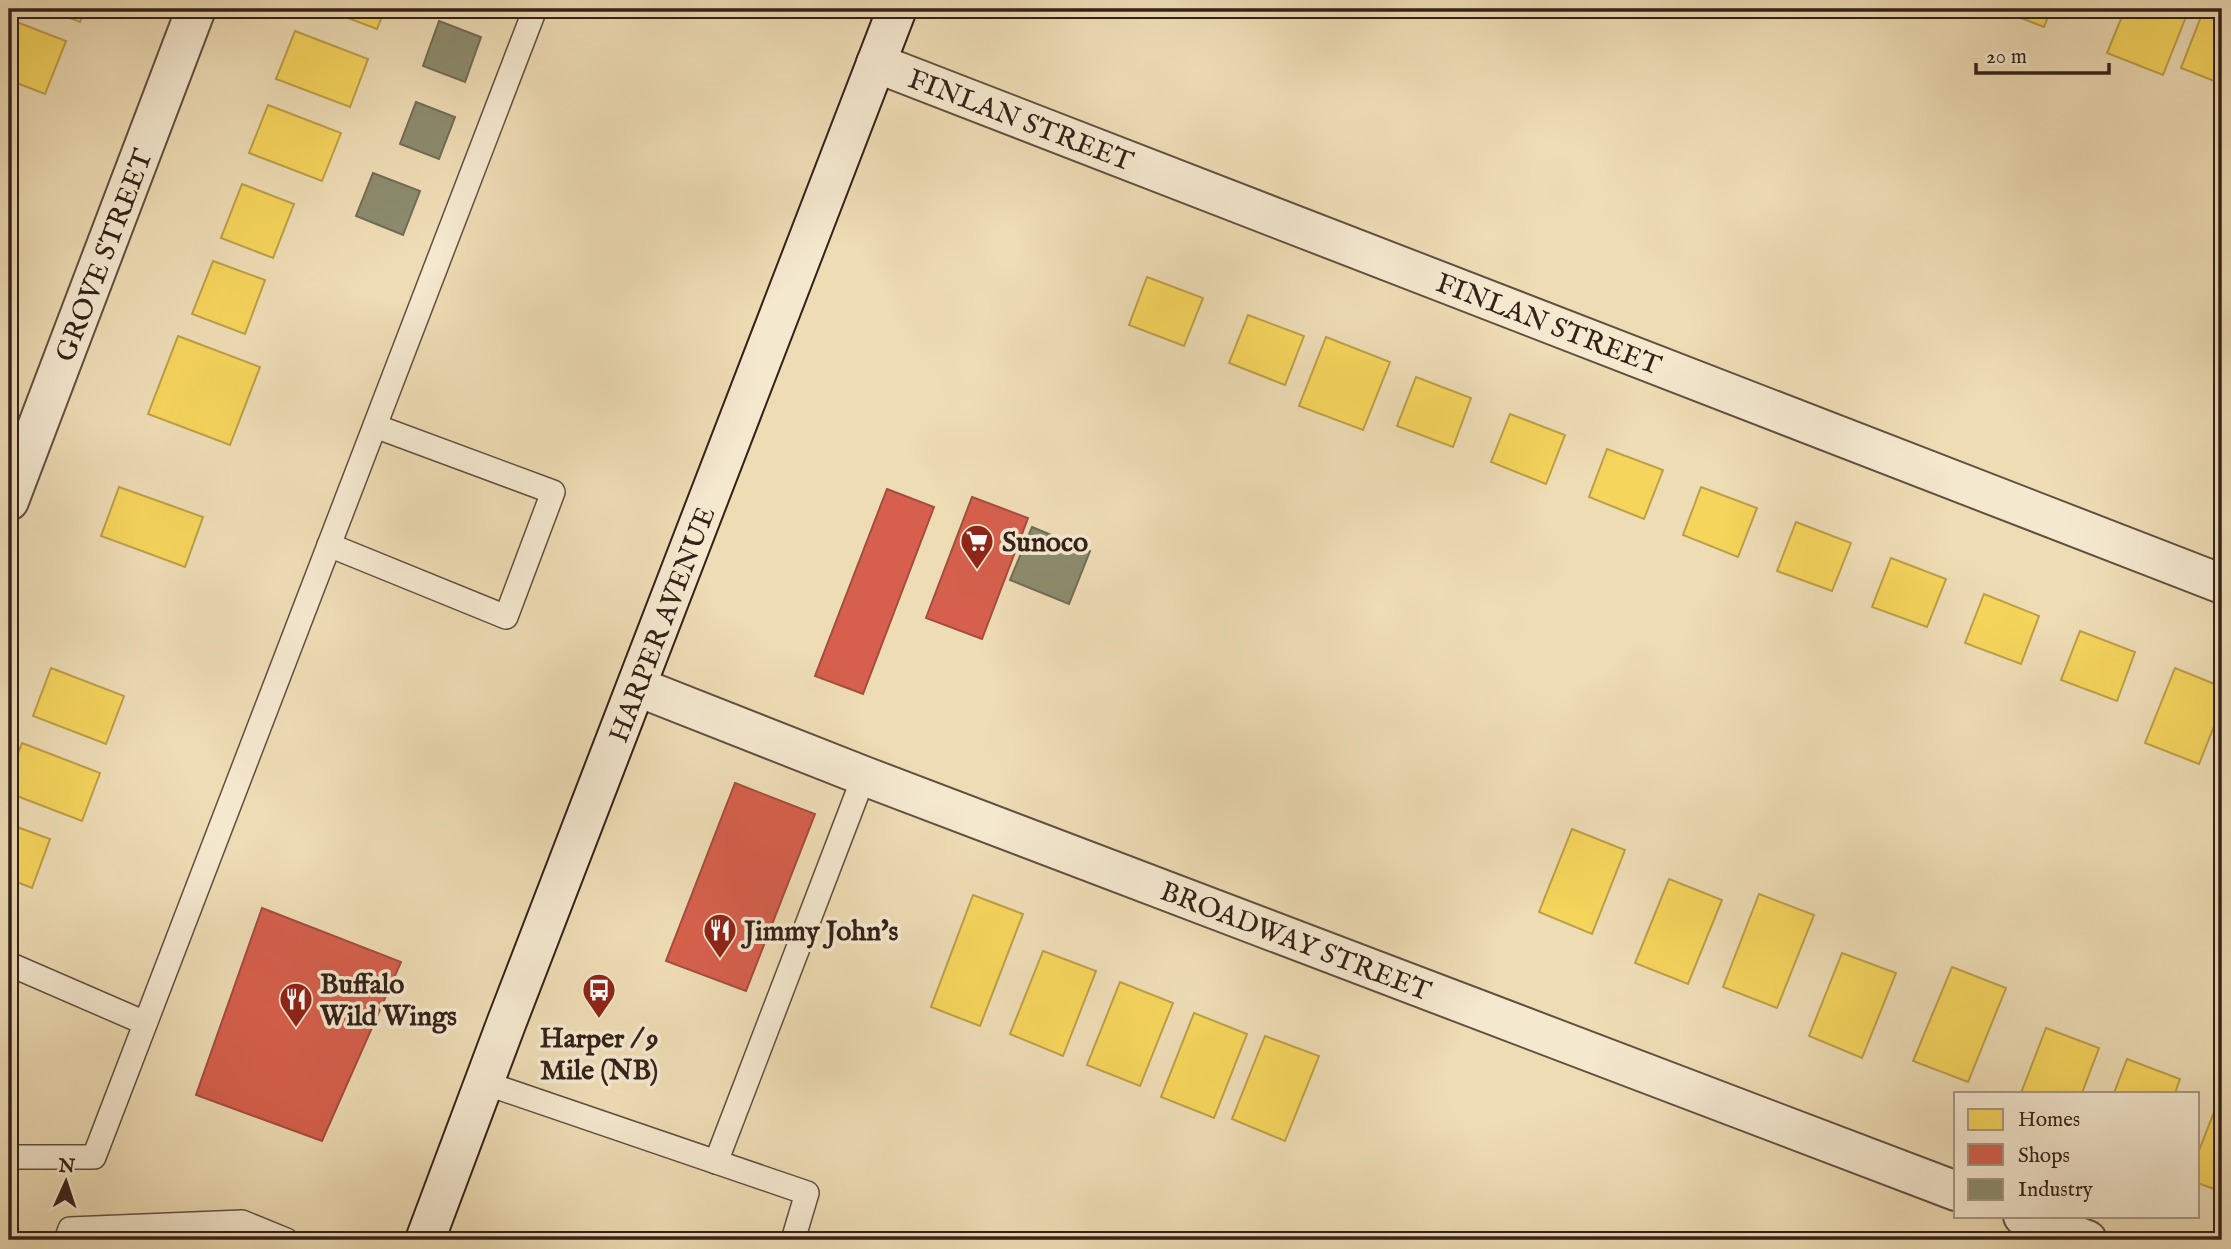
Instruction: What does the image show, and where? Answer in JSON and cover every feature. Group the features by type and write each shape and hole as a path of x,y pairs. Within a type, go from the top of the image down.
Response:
{"street":[{"name":"GROVE STREET","path":"9,501 196,9"},
{"name":"HARPER AVENUE","path":"425,1240 897,9"},
{"name":"FINLAN STREET","path":"877,63 2222,584"},
{"name":"BROADWAY STREET","path":"638,687 864,776 1954,1190"},
{"path":"2028,1218 2087,1240"}],"lane":[{"path":"9,1157 94,1157 535,9"},
{"path":"329,545 506,617 553,492 375,426"},
{"path":"716,1162 864,776"},
{"path":"9,964 145,1023"},
{"path":"485,1083 807,1193 793,1240"},
{"path":"66,1240 70,1229 242,1222 286,1240"}],"building: Homes":[{"path":"47,9 85,9 80,22"},
{"path":"324,9 385,9 377,29"},
{"path":"1998,9 2051,9 2044,27"},
{"path":"2125,9 2189,9 2163,75 2107,53"},
{"path":"2204,9 2222,9 2222,84 2181,68"},
{"path":"9,19 66,41 45,94 9,80"},
{"path":"295,31 368,59 350,107 276,79"},
{"path":"268,105 341,133 322,181 249,153"},
{"path":"242,184 294,204 273,258 221,238"},
{"path":"213,261 265,280 245,334 192,314"},
{"path":"1147,277 1203,298 1184,346 1129,325"},
{"path":"1248,315 1304,336 1285,385 1229,363"},
{"path":"178,336 260,367 230,445 148,414"},
{"path":"1326,337 1390,362 1363,430 1299,406"},
{"path":"1416,377 1471,398 1453,447 1397,426"},
{"path":"1510,414 1565,435 1546,484 1491,462"},
{"path":"1607,449 1663,470 1644,519 1589,497"},
{"path":"119,487 203,517 185,567 101,536"},
{"path":"1701,487 1757,508 1738,557 1683,535"},
{"path":"1796,522 1851,543 1832,591 1777,571"},
{"path":"1891,558 1946,579 1927,627 1872,607"},
{"path":"1984,594 2039,616 2021,664 1965,643"},
{"path":"2080,631 2135,652 2117,701 2061,680"},
{"path":"51,668 124,696 106,744 33,716"},
{"path":"2175,668 2222,687 2222,706 2199,764 2145,743"},
{"path":"22,743 100,773 82,821 9,793 9,776"},
{"path":"9,824 50,839 32,888 9,879"},
{"path":"1572,829 1625,850 1592,934 1539,912"},
{"path":"1669,879 1722,900 1688,984 1635,963"},
{"path":"1759,894 1814,915 1777,1008 1723,987"},
{"path":"973,895 1023,914 980,1026 931,1007"},
{"path":"1043,951 1096,971 1063,1056 1010,1034"},
{"path":"1842,953 1896,973 1862,1058 1809,1036"},
{"path":"1952,967 2006,988 1968,1082 1913,1061"},
{"path":"1120,982 1173,1003 1140,1086 1087,1065"},
{"path":"1194,1013 1247,1034 1214,1118 1161,1097"},
{"path":"2046,1028 2099,1048 2082,1092 2021,1092"},
{"path":"1265,1036 1319,1056 1285,1141 1232,1119"},
{"path":"2127,1059 2180,1079 2175,1092 2114,1092"},
{"path":"2218,1102 2222,1104 2222,1192 2200,1184 2200,1148"}],"building: Shops":[{"path":"887,489 934,507 863,694 815,676"},
{"path":"972,497 1028,518 982,639 926,618"},
{"path":"735,783 815,814 746,991 666,961"},
{"name":"Buffalo Wild Wings","path":"262,908 401,962 322,1141 196,1095"}],"building: Industry":[{"path":"439,21 481,37 465,82 423,66"},
{"path":"416,102 455,117 439,159 400,144"},
{"path":"373,173 420,191 403,235 356,216"},
{"path":"1032,527 1090,551 1069,604 1010,580"}],"place":[{"name":"Sunoco","path":"977,571"},
{"name":"Jimmy John's","path":"720,960"},
{"name":"Harper / 9 Mile (NB)","path":"599,1020"},
{"name":"Buffalo Wild Wings","path":"296,1029"}]}
